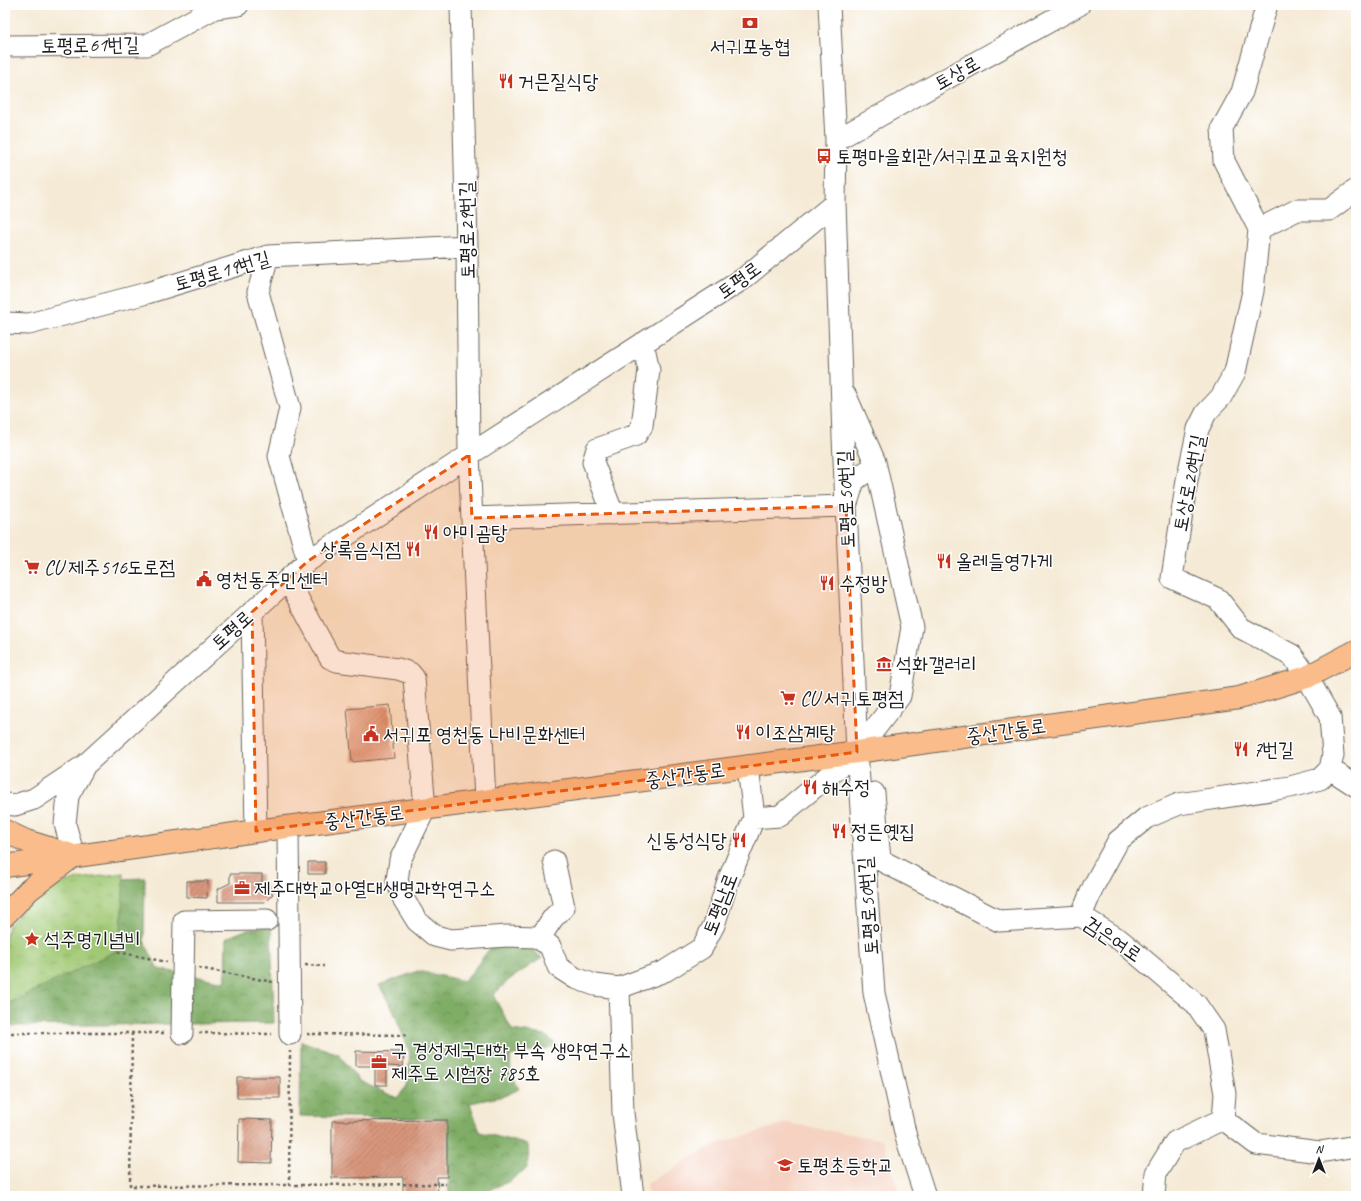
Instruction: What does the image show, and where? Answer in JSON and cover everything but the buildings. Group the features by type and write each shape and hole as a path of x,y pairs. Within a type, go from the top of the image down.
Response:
{"main road":[{"name":"중산간동로","path":"5,866 256,831 863,751 1239,698 1307,677 1356,651"},
{"path":"5,832 26,841 74,856"},
{"path":"5,915 29,890 74,856"}],"street":[{"name":"토평로61번길","path":"5,46 147,45 216,6 238,5"},
{"name":"토평로29번길","path":"461,5 468,246 469,455"},
{"path":"828,5 836,140 835,203"},
{"name":"토상로","path":"836,140 1079,5"},
{"path":"1263,5 1266,8 1242,92 1222,128 1224,161 1259,229 1297,210 1329,210 1356,190"},
{"name":"토평로","path":"85,765 308,561 469,455 743,279 835,203"},
{"name":"토평로50번길","path":"835,203 846,506 863,751 874,993 906,1138 925,1196"},
{"name":"토상로20번길","path":"1259,229 1253,291 1235,372 1221,397 1206,413 1198,429 1187,480 1172,578 1218,599 1241,628 1292,655 1307,677"},
{"name":"토평로19번길","path":"5,323 29,324 147,293 268,256 468,246"},
{"path":"268,256 258,292 290,408 279,456 308,561"},
{"path":"613,514 593,462 596,449 636,435 642,426 649,370 642,343"},
{"path":"754,818 780,816 863,751 900,696 912,627 875,462 841,387"},
{"path":"469,455 485,801"},
{"path":"472,518 846,506 854,481 867,472 877,471"},
{"path":"288,580 330,658 337,661 398,669 410,673 414,678 425,809 400,860 397,880 404,900 417,921 436,936 452,940 507,936 536,937 550,946 558,967 575,978 595,984 619,988 623,1112 633,1196"},
{"path":"252,612 256,831"},
{"path":"1081,916 1094,885 1118,841 1146,818 1179,804 1290,787 1320,779 1330,769 1333,755 1330,717 1307,677"},
{"name":"검은여로","path":"863,751 880,860 999,921 1081,916 1120,940 1196,1004 1214,1030 1225,1094 1223,1119"},
{"path":"5,804 16,805 34,799 85,765"},
{"path":"74,856 65,824 68,796 85,765"},
{"name":"토평남로","path":"619,988 665,971 702,948 714,925 728,881 754,818 748,766"},
{"path":"1330,769 1356,786"},
{"path":"288,827 290,1034"},
{"path":"539,939 553,918 564,907 554,861"},
{"path":"182,1033 184,921 267,920"},
{"path":"1154,1196 1156,1173 1175,1142 1223,1119 1256,1144 1320,1152 1356,1146"}],"path":[{"path":"118,952 289,986"},
{"path":"132,1033 130,1186 446,1184"},
{"path":"5,1034 182,1033 406,1035"},
{"path":"289,1185 290,1034"}],"highlighted area":[{"path":"469,455 472,518 846,506 857,752 256,831 252,612 308,561"}],"shaded area":[{"name":"토평초등학교","path":"787,1123 883,1140 900,1196 647,1196 647,1184 713,1145"}],"green space":[{"path":"124,873 120,949 5,1005 5,939 8,927 23,909 41,891 72,880"},
{"path":"145,878 144,941 158,969 225,982 226,938 246,930 271,926 274,1023 5,1026 5,1013 15,980 101,880"},
{"path":"524,943 542,958 510,979 493,995 512,1030 545,1035 558,1046 510,1056 511,1074 519,1089 504,1096 470,1103 480,1132 528,1145 529,1160 527,1168 508,1182 493,1188 487,1196 449,1196 448,1119 300,1116 301,1041 339,1054 359,1081 397,1098 407,1086 410,1053 393,1010 379,985 418,971 465,981 491,947"}],"place":[{"name":"서귀포농협","path":"750,23"},
{"name":"거믄질식당","path":"506,81"},
{"name":"토평마을회관/서귀포교육지원청","path":"824,156"},
{"name":"아미곰탕","path":"431,532"},
{"name":"상록음식점","path":"413,549"},
{"name":"올레들영가게","path":"944,561"},
{"name":"CU 제주516도로점","path":"32,567"},
{"name":"영천동주민센터","path":"204,579"},
{"name":"수정방","path":"827,583"},
{"name":"석화갤러리","path":"884,664"},
{"name":"CU 서귀토평점","path":"788,698"},
{"name":"이조삼계탕","path":"743,732"},
{"name":"서귀포 영천동 나비문화센터","path":"371,734"},
{"name":"7번길","path":"1241,749"},
{"name":"해수정","path":"810,787"},
{"name":"정든옛집","path":"839,831"},
{"name":"신동성식당","path":"739,840"},
{"name":"제주대학교아열대생명과학연구소","path":"242,888"},
{"name":"석주명기념비","path":"32,939"},
{"name":"구 경성제국대학 부속 생약연구소 제주도 시험장 785호","path":"379,1062"},
{"name":"토평초등학교","path":"785,1165"}]}
